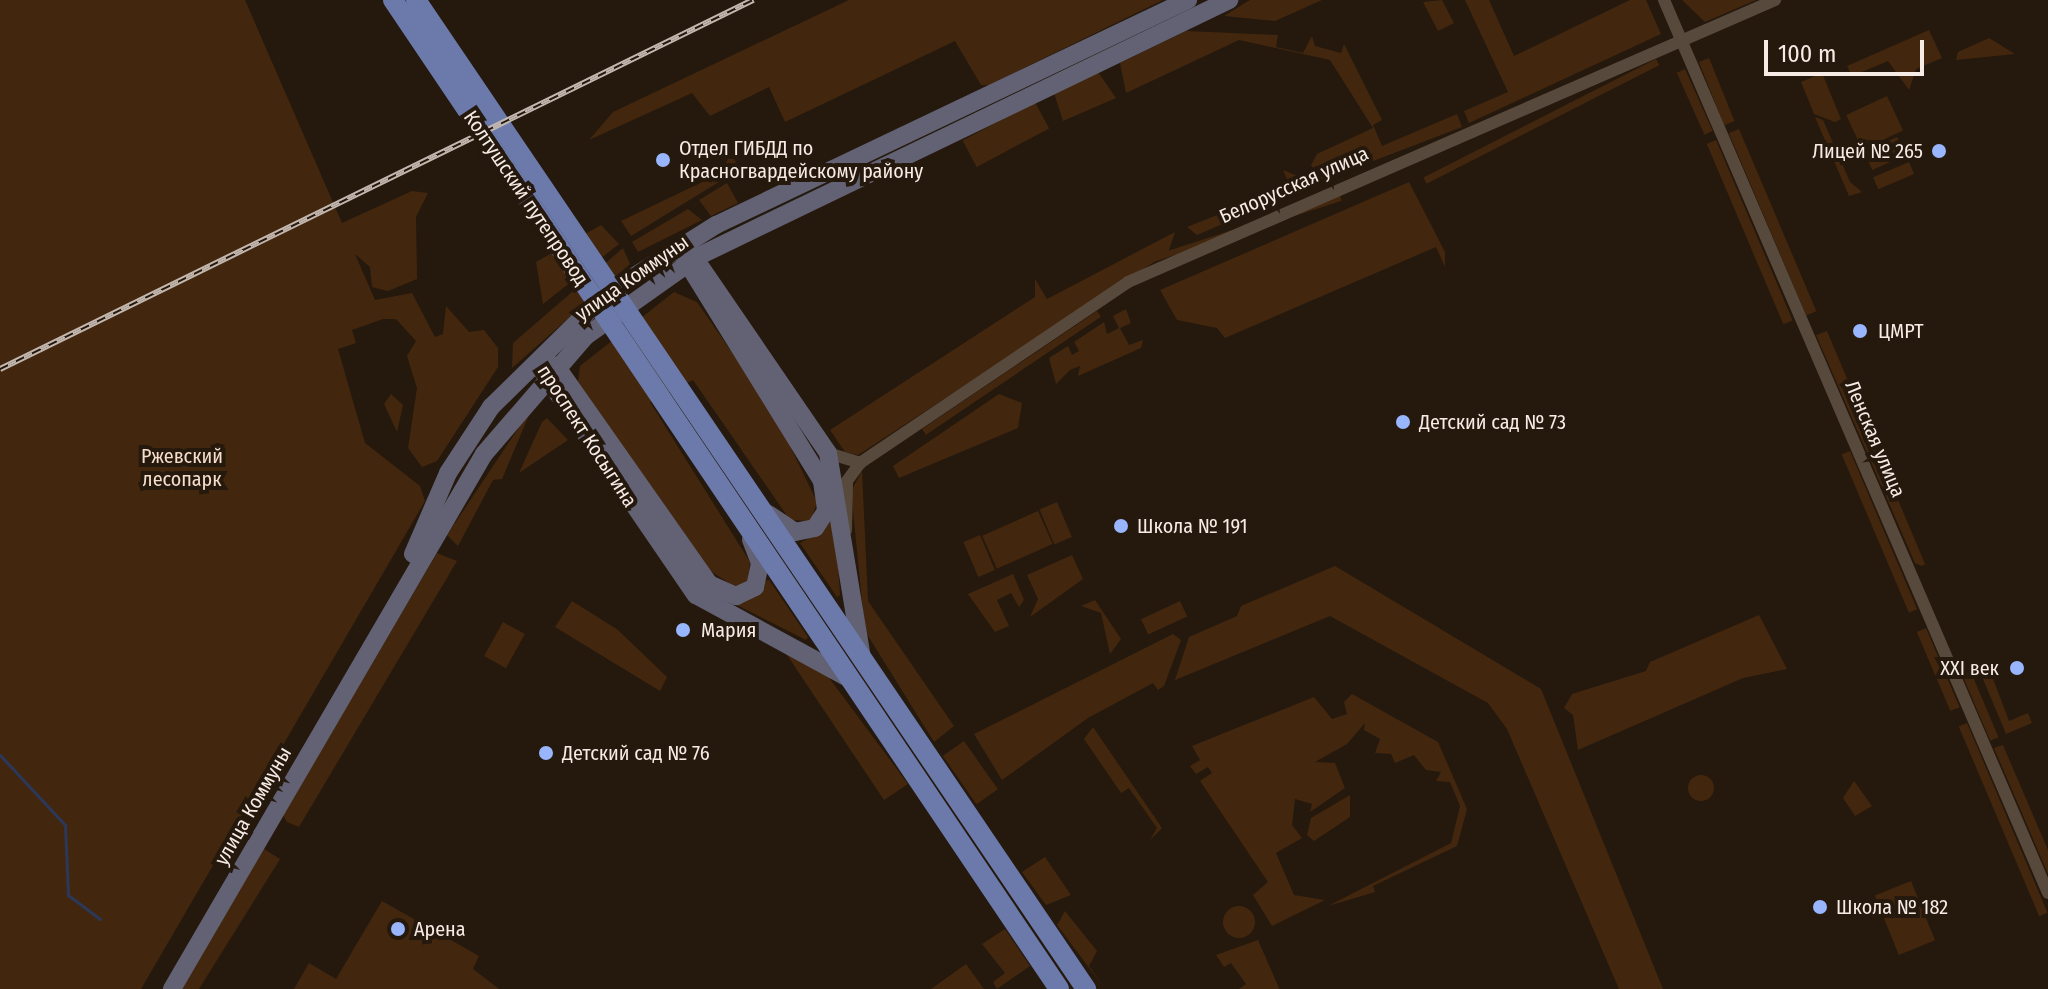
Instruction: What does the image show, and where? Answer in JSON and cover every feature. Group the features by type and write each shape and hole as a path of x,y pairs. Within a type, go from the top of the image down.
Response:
{"main road":[{"name":"Колтушский путепровод","path":"393,0 494,134 668,391"},
{"name":"Колтушский путепровод","path":"416,0 494,134"},
{"name":"улица Коммуны","path":"159,989 423,536 456,460 536,359 606,294 681,244 1188,0"},
{"name":"улица Коммуны","path":"172,989 465,483 550,372 618,310 692,260 1229,0"},
{"name":"проспект Косыгина","path":"681,244 828,453 845,539 858,673 1059,989"},
{"name":"проспект Косыгина","path":"692,260 800,436 822,481 826,511 815,528 795,532 743,506"},
{"name":"проспект Косыгина","path":"536,359 550,372 693,566 736,596 755,587 760,563 743,506"},
{"name":"проспект Косыгина","path":"550,372 696,595 858,673"},
{"name":"проспект Косыгина","path":"668,391 858,673 1086,989"}],"street":[{"name":"Ленская улица","path":"1664,0 2048,893"},
{"name":"Белорусская улица","path":"860,463 1148,271 1775,0"},
{"path":"828,453 860,463 847,481 845,539"}],"green space":[{"name":"Ржевский лесопарк","path":"0,0 245,0 342,223 412,191 428,193 416,217 417,279 388,291 372,287 370,267 355,254 375,300 412,293 435,337 443,334 446,306 469,332 484,330 498,348 498,367 437,461 422,467 408,448 417,388 407,356 416,341 396,319 383,319 352,330 356,343 338,349 365,443 420,486 425,501 141,989 0,989"},
{"path":"849,0 1163,0 989,85 981,85 955,41 785,122 769,87 710,116 692,93 589,140 613,112"},
{"path":"1250,0 1322,0 1275,21 1224,16"},
{"path":"1442,0 1454,23 1438,31 1423,2"},
{"path":"1465,0 1489,0 1514,56 1630,0 1646,0 1661,34 1469,123 1464,111 1508,92"},
{"path":"1682,0 1756,0 1705,22"},
{"path":"1929,30 1942,58 1916,69 1909,90 1888,61 1852,76 1847,66"},
{"path":"1186,31 1278,35 1276,47 1303,53 1312,36 1315,46 1341,53 1344,44 1382,120 1373,125 1382,146 1457,114 1462,127 1321,181 1311,165 1317,154 1373,128 1330,60 1239,40 1126,93 1120,63"},
{"path":"1989,38 2015,54 1956,60 1958,52"},
{"path":"1709,58 1734,121 1724,125 1699,62"},
{"path":"1656,59 1659,65 1427,184 1423,177"},
{"path":"1685,69 1713,131 1704,135 1677,73"},
{"path":"1098,72 1116,98 1063,121 1054,93"},
{"path":"1822,73 1841,119 1835,122 1814,114 1801,82"},
{"path":"1887,96 1903,130 1862,149 1846,115"},
{"path":"1035,102 1049,128 977,167 963,140"},
{"path":"1815,117 1823,120 1850,182 1862,192 1849,196"},
{"path":"1739,129 1816,311 1806,316 1729,133"},
{"path":"1897,137 1905,155 1872,170 1864,152"},
{"path":"1716,140 1793,320 1783,324 1707,144"},
{"path":"731,154 740,169 631,236 621,221 719,174"},
{"path":"1909,162 1914,174 1878,189 1873,177"},
{"path":"1283,170 1300,177 1302,190 1197,235 1187,227 1290,186"},
{"path":"1409,182 1445,252 1445,267 1436,247 1225,338 1217,328 1177,320 1160,290"},
{"path":"727,183 738,203 711,216 699,200"},
{"path":"1340,195 1342,201 1150,263 1148,257"},
{"path":"688,209 702,220 638,252 632,242"},
{"path":"601,225 619,244 543,304 536,262"},
{"path":"1175,232 1168,253 858,455 845,452 830,430 1035,297 1035,279 1047,299"},
{"path":"623,248 630,264 512,368 513,343"},
{"path":"674,292 697,302 775,415 817,502 811,521 790,520 693,380 650,402 750,562 748,581 735,587 706,568 578,382 580,366"},
{"path":"1126,309 1131,323 1120,328 1129,345 1143,340 1141,348 1078,376 1080,366 1070,370 1056,384 1049,358 1068,346 1072,355 1079,351 1074,342 1104,322 1107,334 1119,328 1113,316"},
{"path":"1097,311 1101,317 926,435 922,429"},
{"path":"1827,331 1925,564 1922,566 1915,563 1816,335"},
{"path":"391,394 403,405 397,432 384,404"},
{"path":"999,394 1022,403 1018,428 899,478 893,466"},
{"path":"532,408 502,479 493,480 458,546 447,535"},
{"path":"547,418 568,440 519,473 542,422"},
{"path":"1850,451 1917,609 1909,613 1842,455"},
{"path":"862,471 868,601 954,726 934,742 865,631 851,491"},
{"path":"1057,502 1072,537 1054,544 1040,509"},
{"path":"834,503 840,595 837,597 800,543 824,530"},
{"path":"1038,511 1053,544 997,569 982,536"},
{"path":"980,535 995,570 978,577 963,542"},
{"path":"437,553 457,561 299,827 287,822 283,815"},
{"path":"1072,555 1083,579 1030,617 1038,599 1027,575"},
{"path":"1335,566 1541,689 1663,989 1619,989 1507,729 1488,703 1330,616 1175,680 1189,637 1237,616 1241,606"},
{"path":"1013,574 1024,600 1019,607 1011,593 997,600 1009,626 995,632 968,594"},
{"path":"769,580 808,637 806,640 711,592"},
{"path":"689,600 824,671 908,784 884,800 785,652"},
{"path":"1095,600 1121,639 1110,654 1101,613 1081,606"},
{"path":"572,601 618,630 667,677 660,691 555,627"},
{"path":"1180,601 1187,616 1148,635 1141,619"},
{"path":"1759,615 1787,669 1743,678 1578,750 1573,715 1564,708 1572,694 1646,671 1650,662"},
{"path":"503,622 525,634 506,668 484,656"},
{"path":"1926,628 1960,707 1950,711 1917,632"},
{"path":"1173,634 1181,640 1164,686 1158,690 1153,683 1088,718 1002,780 974,734"},
{"path":"1987,663 2009,721 2028,713 2032,723 2006,734 1978,667"},
{"path":"1970,670 1999,737 1990,741 1962,674"},
{"path":"1352,694 1438,742 1467,809 1457,846 1373,886 1375,892 1328,906 1451,843 1460,806 1450,782 1436,781 1441,772 1426,770 1414,755 1395,763 1391,754 1375,753 1380,739 1364,730 1365,723 1347,744 1315,762 1335,763 1345,788 1310,812 1312,804 1295,799 1292,825 1302,838 1276,853 1294,895 1325,900 1272,926 1253,895 1268,882 1200,781 1212,773 1208,767 1196,774 1190,766 1200,760 1192,746 1314,697 1332,719 1347,714 1344,702"},
{"path":"1967,723 2047,913 2039,916 1959,727"},
{"path":"1093,727 1162,828 1150,840 1157,828 1129,788 1121,793 1084,739"},
{"path":"964,741 998,789 977,804 943,756"},
{"path":"2003,745 2048,850 2048,874 1994,748"},
{"path":"1701,775 1710,779 1714,788 1710,797 1701,801 1692,797 1688,788 1692,779"},
{"path":"1854,781 1872,806 1855,816 1843,798"},
{"path":"1350,795 1350,817 1314,841 1307,835 1311,818"},
{"path":"264,849 280,859 199,989 178,986"},
{"path":"1045,857 1071,895 1046,905 1022,872"},
{"path":"1911,881 1935,940 1899,955 1875,896"},
{"name":"Арена","path":"382,901 479,956 473,969 499,989 294,989 309,963 336,979"},
{"path":"1239,906 1250,911 1255,922 1250,933 1239,938 1228,933 1223,922 1228,911"},
{"path":"1065,911 1097,951 1089,966 1105,989 1057,925"},
{"path":"1005,929 1030,966 997,989 993,982 1005,973 982,944"},
{"path":"1258,940 1279,989 1239,989 1246,984 1231,963 1224,967 1216,955"},
{"path":"966,964 984,989 931,989"}],"waterway":[{"path":"0,755 65,825 68,895 100,919"}],"railway":[{"path":"0,369 753,0"}],"place":[{"name":"Лицей № 265","path":"1939,151"},
{"name":"Отдел ГИБДД по Красногвардейскому району","path":"663,160"},
{"name":"ЦМРТ","path":"1860,331"},
{"name":"Детский сад № 73","path":"1403,422"},
{"name":"Школа № 191","path":"1121,526"},
{"name":"Мария","path":"683,630"},
{"name":"XXI век","path":"2017,668"},
{"name":"Детский сад № 76","path":"546,753"},
{"name":"Школа № 182","path":"1820,907"},
{"name":"Арена","path":"398,929"}]}
